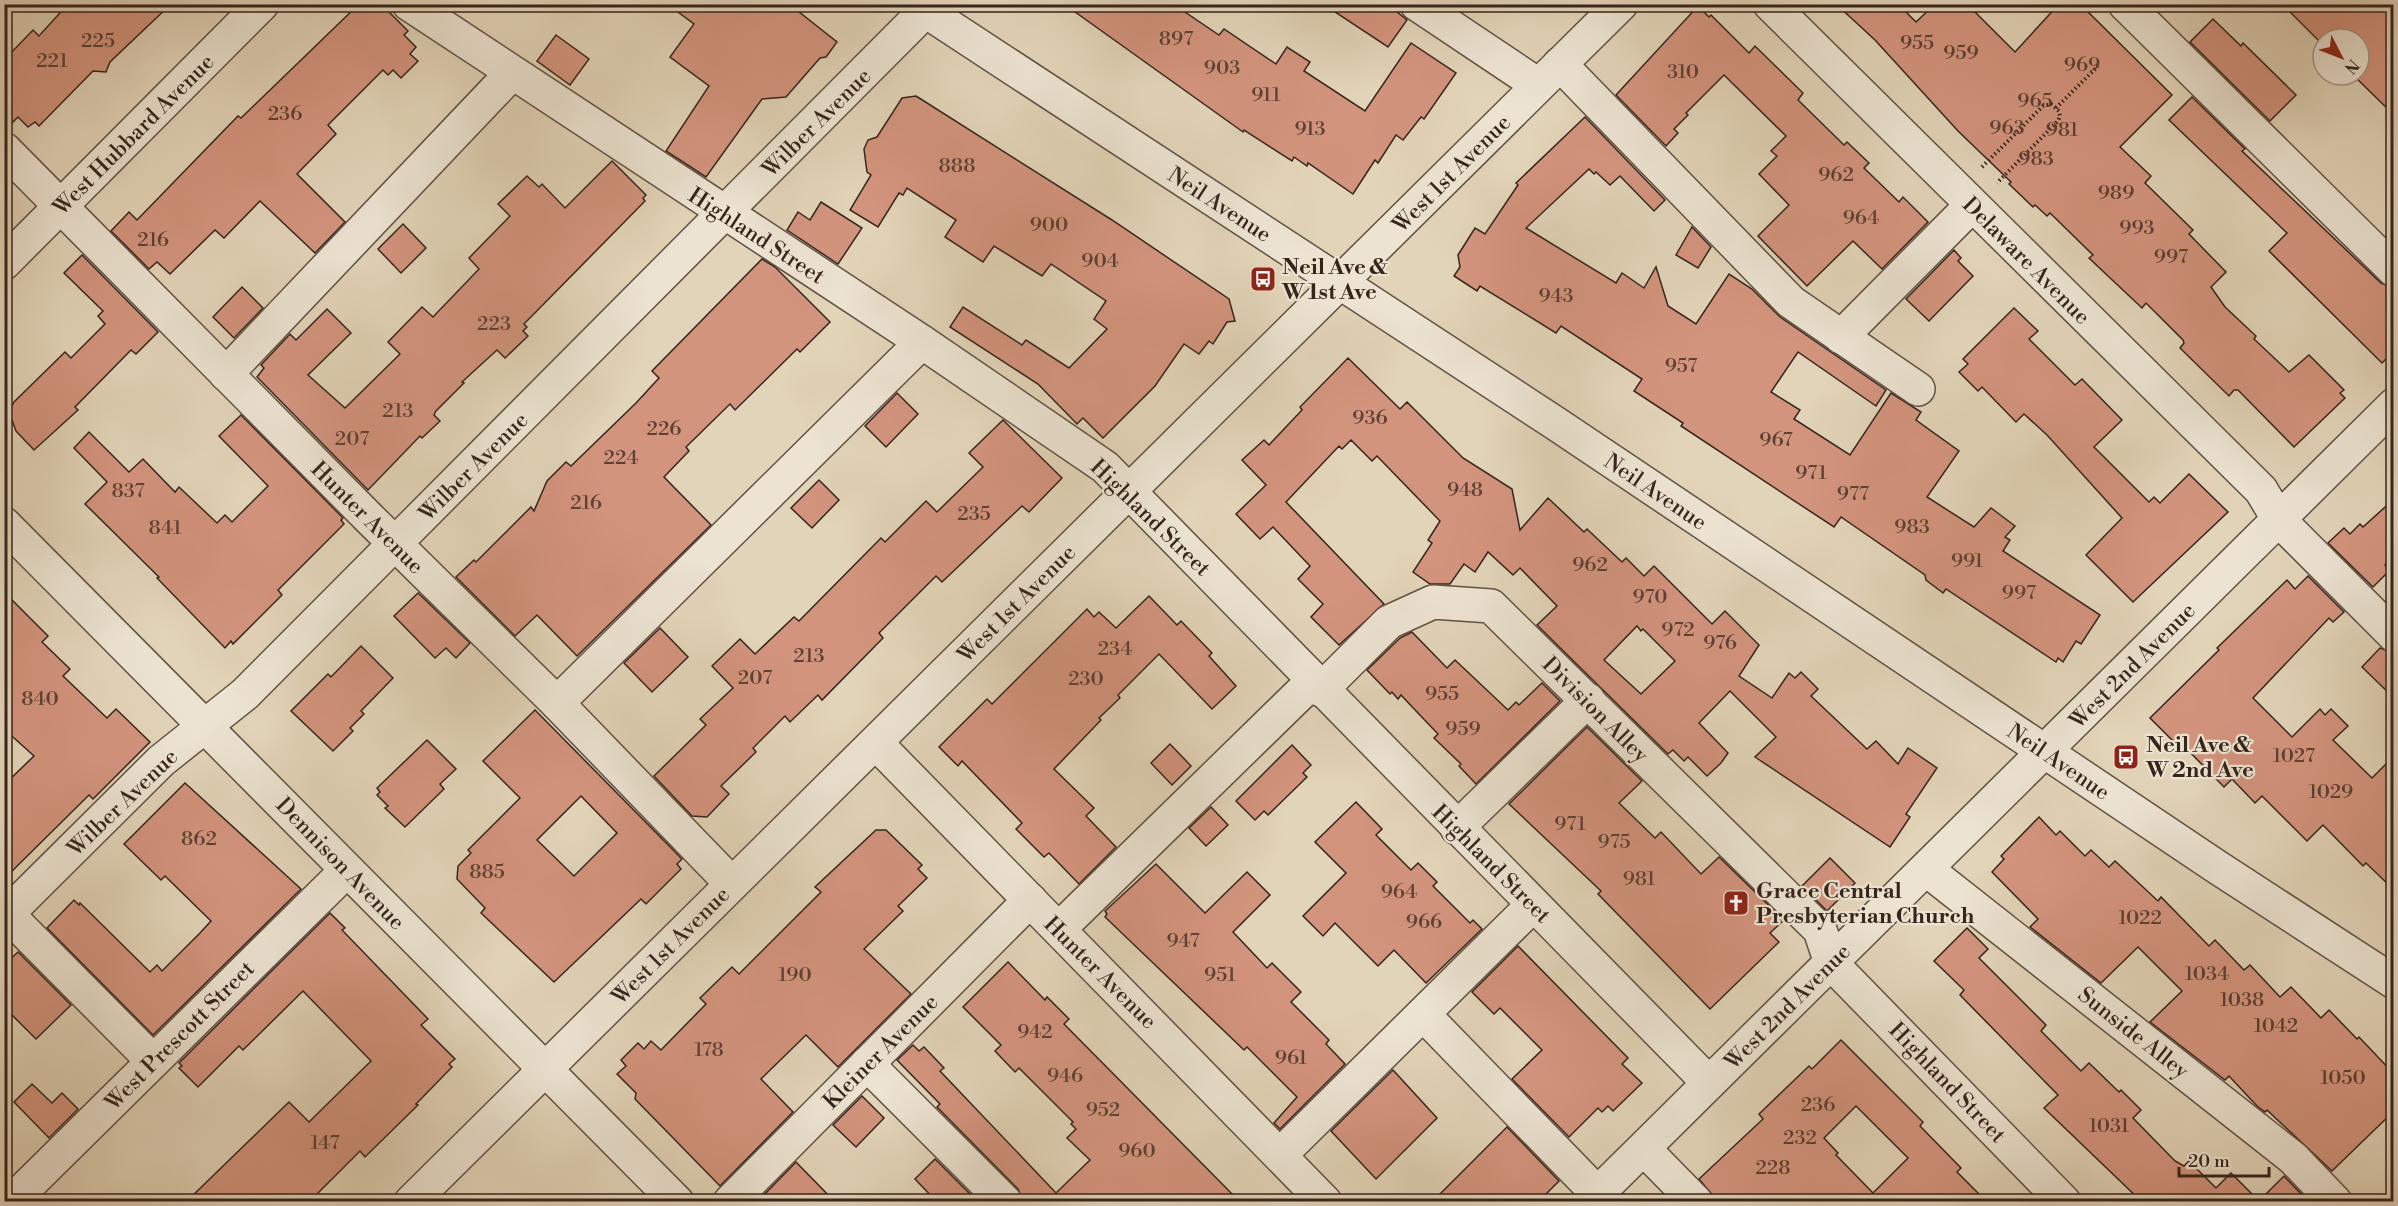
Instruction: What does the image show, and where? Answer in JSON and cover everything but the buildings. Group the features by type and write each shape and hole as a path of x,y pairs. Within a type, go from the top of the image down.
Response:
{"street":[{"name":"West Hubbard Avenue","path":"4,264 262,4"},
{"name":"Highland Street","path":"410,4 922,342 1105,467 1709,1083"},
{"path":"1417,4 1549,75 1791,302 1918,389"},
{"name":"West 1st Avenue","path":"411,1202 876,743 1129,489 1341,284 1621,4"},
{"name":"Delaware Avenue","path":"1770,4 2261,490 2278,520 2394,634"},
{"path":"2125,4 2394,270"},
{"name":"Wilber Avenue","path":"8,907 161,762 245,694 725,213 924,7"},
{"name":"Neil Avenue","path":"924,7 2045,751 2391,977"},
{"path":"226,374 512,73"},
{"name":"Hunter Avenue","path":"4,149 396,545 557,703 732,884"},
{"path":"1841,337 1972,205"},
{"path":"557,703 922,342"},
{"name":"West 2nd Avenue","path":"1593,1197 2394,405"},
{"name":"Dennison Avenue","path":"4,524 677,1202"},
{"name":"Division Alley","path":"1059,929 1317,685 1389,622 1433,602 1491,606 1820,930 1831,963"},
{"path":"1457,828 1588,700"},
{"name":"Hunter Avenue","path":"876,743 1325,1202"},
{"name":"Sunside Alley","path":"1926,869 2293,1158 2335,1202"},
{"name":"West Prescott Street","path":"11,1202 347,870"},
{"name":"Kleiner Avenue","path":"730,1202 1030,900"},
{"path":"1280,1155 1533,905"},
{"path":"8,907 153,1060"},
{"name":"Highland Street","path":"1831,963 2064,1202"},
{"path":"1423,1014 1593,1197"},
{"path":"867,1064 1005,1202"},
{"path":"1644,1149 1696,1202"}],"path":[{"path":"2056,108 2098,66"},
{"path":"1982,167 2043,106 2050,104 2056,108 2060,116 2058,121 1997,183"}],"place":[{"name":"Neil Ave & W 1st Ave","path":"1263,279"},
{"name":"Neil Ave & W 2nd Ave","path":"2126,757"},
{"name":"Grace Central Presbyterian Church","path":"1736,903"}]}
